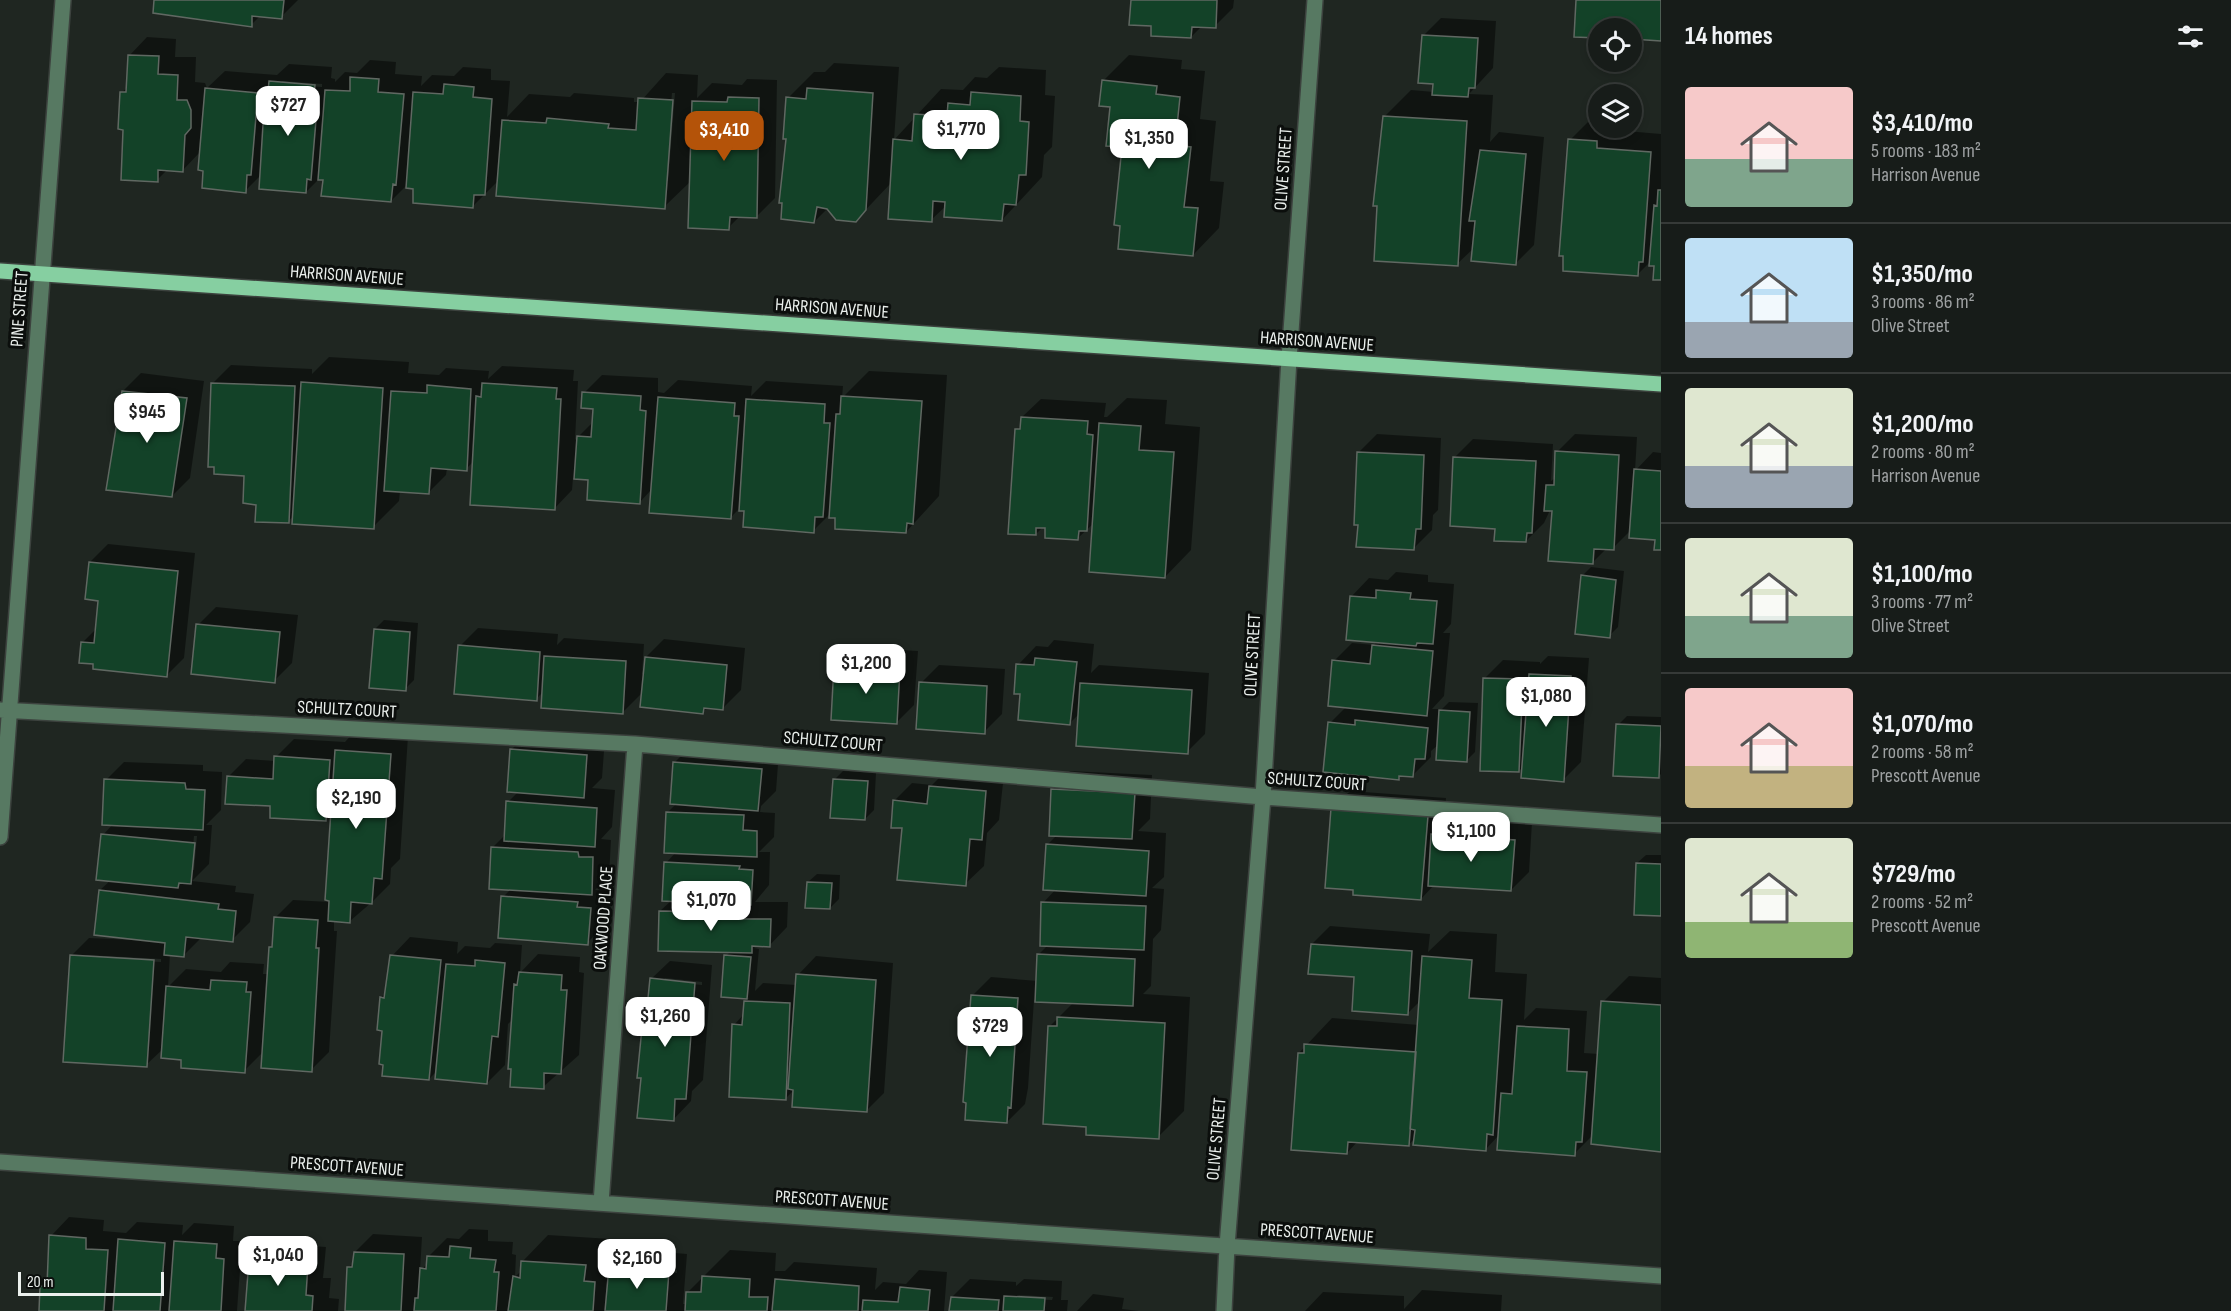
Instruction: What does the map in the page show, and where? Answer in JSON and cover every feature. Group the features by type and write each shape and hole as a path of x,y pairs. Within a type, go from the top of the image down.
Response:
{"main road":[{"name":"HARRISON AVENUE","path":"0,271 1661,384"}],"street":[{"name":"PINE STREET","path":"0,837 4,710 63,0"},
{"name":"OLIVE STREET","path":"1224,1311 1227,1246 1263,797 1289,359 1316,0"},
{"name":"SCHULTZ COURT","path":"4,710 635,744 1263,797 1661,825"},
{"name":"OAKWOOD PLACE","path":"601,1203 635,744"},
{"name":"PRESCOTT AVENUE","path":"0,1162 1661,1276"}],"building":[{"path":"154,0 284,0 282,19 252,16 252,27 153,13"},
{"path":"1131,0 1217,0 1216,28 1192,27 1191,38 1151,36 1151,26 1129,25"},
{"path":"1576,0 1661,0 1661,41 1642,40 1642,18 1588,18 1588,38 1574,37"},
{"path":"1422,35 1478,38 1475,88 1469,88 1468,97 1432,95 1433,84 1418,83"},
{"path":"128,55 159,56 158,74 178,75 177,100 187,100 191,110 191,128 185,135 183,172 158,170 158,182 121,180 123,130 118,129 120,92 126,92"},
{"path":"350,77 379,79 378,92 404,94 396,185 393,184 391,202 321,196 323,180 318,180 325,90 350,91"},
{"path":"1102,80 1157,86 1156,94 1180,97 1175,145 1191,147 1184,207 1198,208 1193,256 1118,249 1120,226 1114,225 1122,147 1106,146 1110,107 1099,106"},
{"path":"269,81 315,85 314,96 318,96 311,180 307,179 306,193 259,189 265,92 268,92"},
{"path":"444,84 474,87 473,97 492,99 485,195 474,195 473,208 413,203 413,189 406,188 413,92 443,94"},
{"path":"205,88 258,93 251,175 247,175 246,193 202,188 203,171 198,170"},
{"path":"807,88 873,93 866,210 856,222 836,220 827,209 817,207 814,223 781,219 782,203 779,203 786,139 783,139 786,97 806,99"},
{"path":"971,92 1021,96 1020,121 1029,122 1026,175 1019,175 1016,205 1004,204 1002,221 944,217 945,202 933,201 932,222 888,219 893,139 912,141 914,114 947,116 948,103 970,105"},
{"path":"728,97 759,98 757,218 730,217 729,230 688,228 692,101 727,102"},
{"path":"638,98 673,100 665,209 496,196 502,120 546,123 547,118 609,124 608,128 636,130"},
{"path":"1383,116 1467,121 1458,266 1374,261 1377,206 1373,206"},
{"path":"1568,139 1597,141 1597,148 1651,152 1643,262 1639,262 1638,276 1563,271 1563,256 1559,256"},
{"path":"1480,150 1526,154 1516,265 1471,261 1475,221 1469,221"},
{"path":"1658,190 1661,190 1661,280 1653,280 1654,266 1649,266 1654,205 1657,206"},
{"path":"301,382 383,388 374,529 292,524"},
{"path":"211,383 295,386 289,523 255,522 256,505 243,503 244,476 214,474 214,467 208,467"},
{"path":"482,383 557,388 556,399 561,399 555,510 470,505 476,396 481,397"},
{"path":"427,385 471,389 467,471 431,468 429,494 384,491 391,391 427,393"},
{"path":"122,391 187,398 172,497 106,490"},
{"path":"582,392 641,396 640,410 646,411 640,504 587,500 588,480 574,479 577,436 591,437 593,409 581,408"},
{"path":"841,396 922,401 913,524 907,523 906,533 835,529 835,518 829,518 836,414 840,414"},
{"path":"658,397 735,403 734,416 739,416 731,519 649,513"},
{"path":"746,399 825,404 824,423 830,423 823,517 815,517 814,533 743,527 744,511 739,511"},
{"path":"1021,417 1088,421 1087,434 1093,435 1087,531 1079,531 1078,540 1045,538 1045,528 1036,528 1036,535 1008,534 1015,429 1020,429"},
{"path":"1099,423 1141,426 1139,450 1174,452 1165,578 1089,572"},
{"path":"1555,451 1619,455 1614,550 1594,549 1593,564 1548,561 1552,511 1544,511 1546,485 1554,485"},
{"path":"1357,452 1424,455 1421,529 1416,529 1414,550 1356,547 1358,525 1354,525"},
{"path":"1453,457 1536,461 1532,533 1527,533 1526,542 1494,541 1495,529 1450,526"},
{"path":"1634,469 1661,471 1661,550 1654,550 1655,540 1629,538"},
{"path":"89,562 178,571 167,677 93,669 93,664 79,663 81,642 94,643 98,601 85,599"},
{"path":"1581,575 1616,580 1610,638 1575,634"},
{"path":"1376,590 1411,593 1410,599 1437,601 1433,644 1417,643 1416,646 1346,640 1350,596 1376,598"},
{"path":"196,624 280,632 275,683 191,674"},
{"path":"374,629 410,632 406,691 369,688"},
{"path":"458,645 540,652 537,701 454,694"},
{"path":"1372,645 1433,651 1427,716 1328,706 1332,660 1370,664"},
{"path":"544,656 626,661 623,714 541,708"},
{"path":"645,657 727,665 723,710 704,708 703,714 640,707"},
{"path":"1035,658 1077,662 1070,725 1018,720 1020,694 1014,694 1016,664 1034,665"},
{"path":"834,665 900,669 897,724 831,720"},
{"path":"1529,674 1571,676 1564,782 1521,778"},
{"path":"1483,678 1523,679 1519,772 1480,771"},
{"path":"919,682 987,686 985,734 916,729"},
{"path":"1080,683 1192,690 1188,754 1076,746"},
{"path":"1439,710 1470,712 1467,762 1436,760"},
{"path":"1355,720 1428,728 1425,759 1415,759 1413,777 1399,776 1399,780 1323,772 1328,722 1355,725"},
{"path":"1616,724 1661,726 1659,778 1613,776"},
{"path":"510,749 587,755 584,798 507,792"},
{"path":"335,750 391,754 382,879 374,878 372,904 351,902 350,923 328,921 329,901 325,900"},
{"path":"274,756 330,760 326,821 270,818 270,806 225,804 227,776 273,779"},
{"path":"673,762 762,769 758,811 670,804"},
{"path":"104,779 185,783 186,789 205,790 203,830 102,825"},
{"path":"833,779 868,781 865,820 830,818"},
{"path":"929,786 986,791 982,840 970,839 966,886 897,880 902,828 891,828 893,800 927,804"},
{"path":"1051,789 1135,793 1132,839 1049,836"},
{"path":"506,801 597,808 595,847 504,841"},
{"path":"1331,808 1428,816 1421,900 1353,895 1353,890 1325,888"},
{"path":"666,812 744,815 743,830 757,831 757,857 664,853"},
{"path":"101,834 195,843 191,884 179,883 178,888 96,880"},
{"path":"1431,834 1515,840 1511,891 1428,886"},
{"path":"1046,844 1149,851 1146,896 1043,890"},
{"path":"491,847 578,852 579,857 593,857 592,895 489,889"},
{"path":"664,862 740,866 739,869 753,870 751,905 662,901"},
{"path":"1636,863 1661,864 1661,916 1634,915"},
{"path":"807,882 832,883 830,909 805,908"},
{"path":"99,890 219,904 218,909 236,911 233,942 186,937 184,957 164,955 165,943 94,935"},
{"path":"501,896 578,902 577,907 591,908 588,945 498,938"},
{"path":"1041,902 1146,906 1144,950 1040,946"},
{"path":"659,911 738,912 737,919 771,919 770,947 752,946 752,953 658,951"},
{"path":"274,917 318,920 316,948 319,948 312,1072 261,1068 269,947 272,947"},
{"path":"1311,944 1412,951 1408,1015 1352,1011 1354,977 1308,974"},
{"path":"1037,954 1135,959 1133,1006 1035,1002"},
{"path":"70,955 154,960 147,1067 63,1062"},
{"path":"390,955 441,960 429,1080 382,1076 383,1065 379,1064 382,1031 377,1030 380,997 384,998"},
{"path":"724,955 751,957 747,999 721,997"},
{"path":"1422,956 1472,960 1469,998 1502,1000 1493,1135 1487,1134 1486,1151 1413,1145 1415,1130 1410,1129"},
{"path":"475,960 505,963 498,1037 492,1036 487,1084 435,1079 446,964 475,966"},
{"path":"519,972 562,975 561,990 567,990 561,1074 544,1073 544,1089 510,1087 511,1069 508,1069 514,984 517,985"},
{"path":"796,974 876,980 867,1112 792,1107 793,1090 788,1089"},
{"path":"650,978 695,983 686,1099 675,1099 674,1121 637,1118 641,1078 637,1078 645,998 648,998"},
{"path":"211,980 247,982 246,992 251,992 245,1073 181,1068 181,1060 161,1058 166,986 210,990"},
{"path":"971,995 1018,998 1011,1108 1008,1107 1007,1123 965,1120 966,1103 963,1102"},
{"path":"744,1001 790,1003 786,1100 729,1097 732,1024 742,1025"},
{"path":"1601,1001 1661,1005 1661,1152 1591,1144"},
{"path":"1057,1017 1165,1023 1159,1139 1086,1135 1086,1127 1043,1124 1048,1026 1057,1026"},
{"path":"1517,1026 1569,1029 1567,1071 1587,1072 1582,1142 1576,1142 1575,1156 1497,1150 1501,1093 1512,1094"},
{"path":"1304,1044 1416,1052 1409,1146 1348,1142 1347,1154 1291,1150 1298,1053 1304,1053"},
{"path":"49,1235 86,1238 86,1249 108,1250 104,1311 39,1311 40,1286 47,1286"},
{"path":"118,1239 165,1243 160,1311 113,1311"},
{"path":"174,1241 217,1244 216,1258 224,1259 221,1311 169,1311"},
{"path":"450,1246 471,1248 470,1258 496,1260 494,1272 499,1272 496,1311 414,1311 415,1298 418,1298 420,1268 426,1269 427,1256 449,1257"},
{"path":"354,1252 404,1254 401,1311 345,1311 347,1267 352,1267"},
{"path":"249,1260 308,1264 306,1295 313,1296 312,1311 245,1311"},
{"path":"521,1261 586,1265 584,1281 595,1282 593,1311 508,1311 513,1276 520,1278"},
{"path":"609,1266 669,1271 666,1311 605,1311"},
{"path":"702,1276 750,1279 749,1297 768,1297 767,1311 685,1311 686,1292 701,1292"},
{"path":"775,1279 859,1286 858,1311 772,1311"},
{"path":"900,1287 930,1290 928,1311 862,1311 863,1300 898,1302"},
{"path":"1004,1296 1045,1298 1044,1311 1003,1311"},
{"path":"951,1297 999,1300 998,1311 949,1311"}]}
